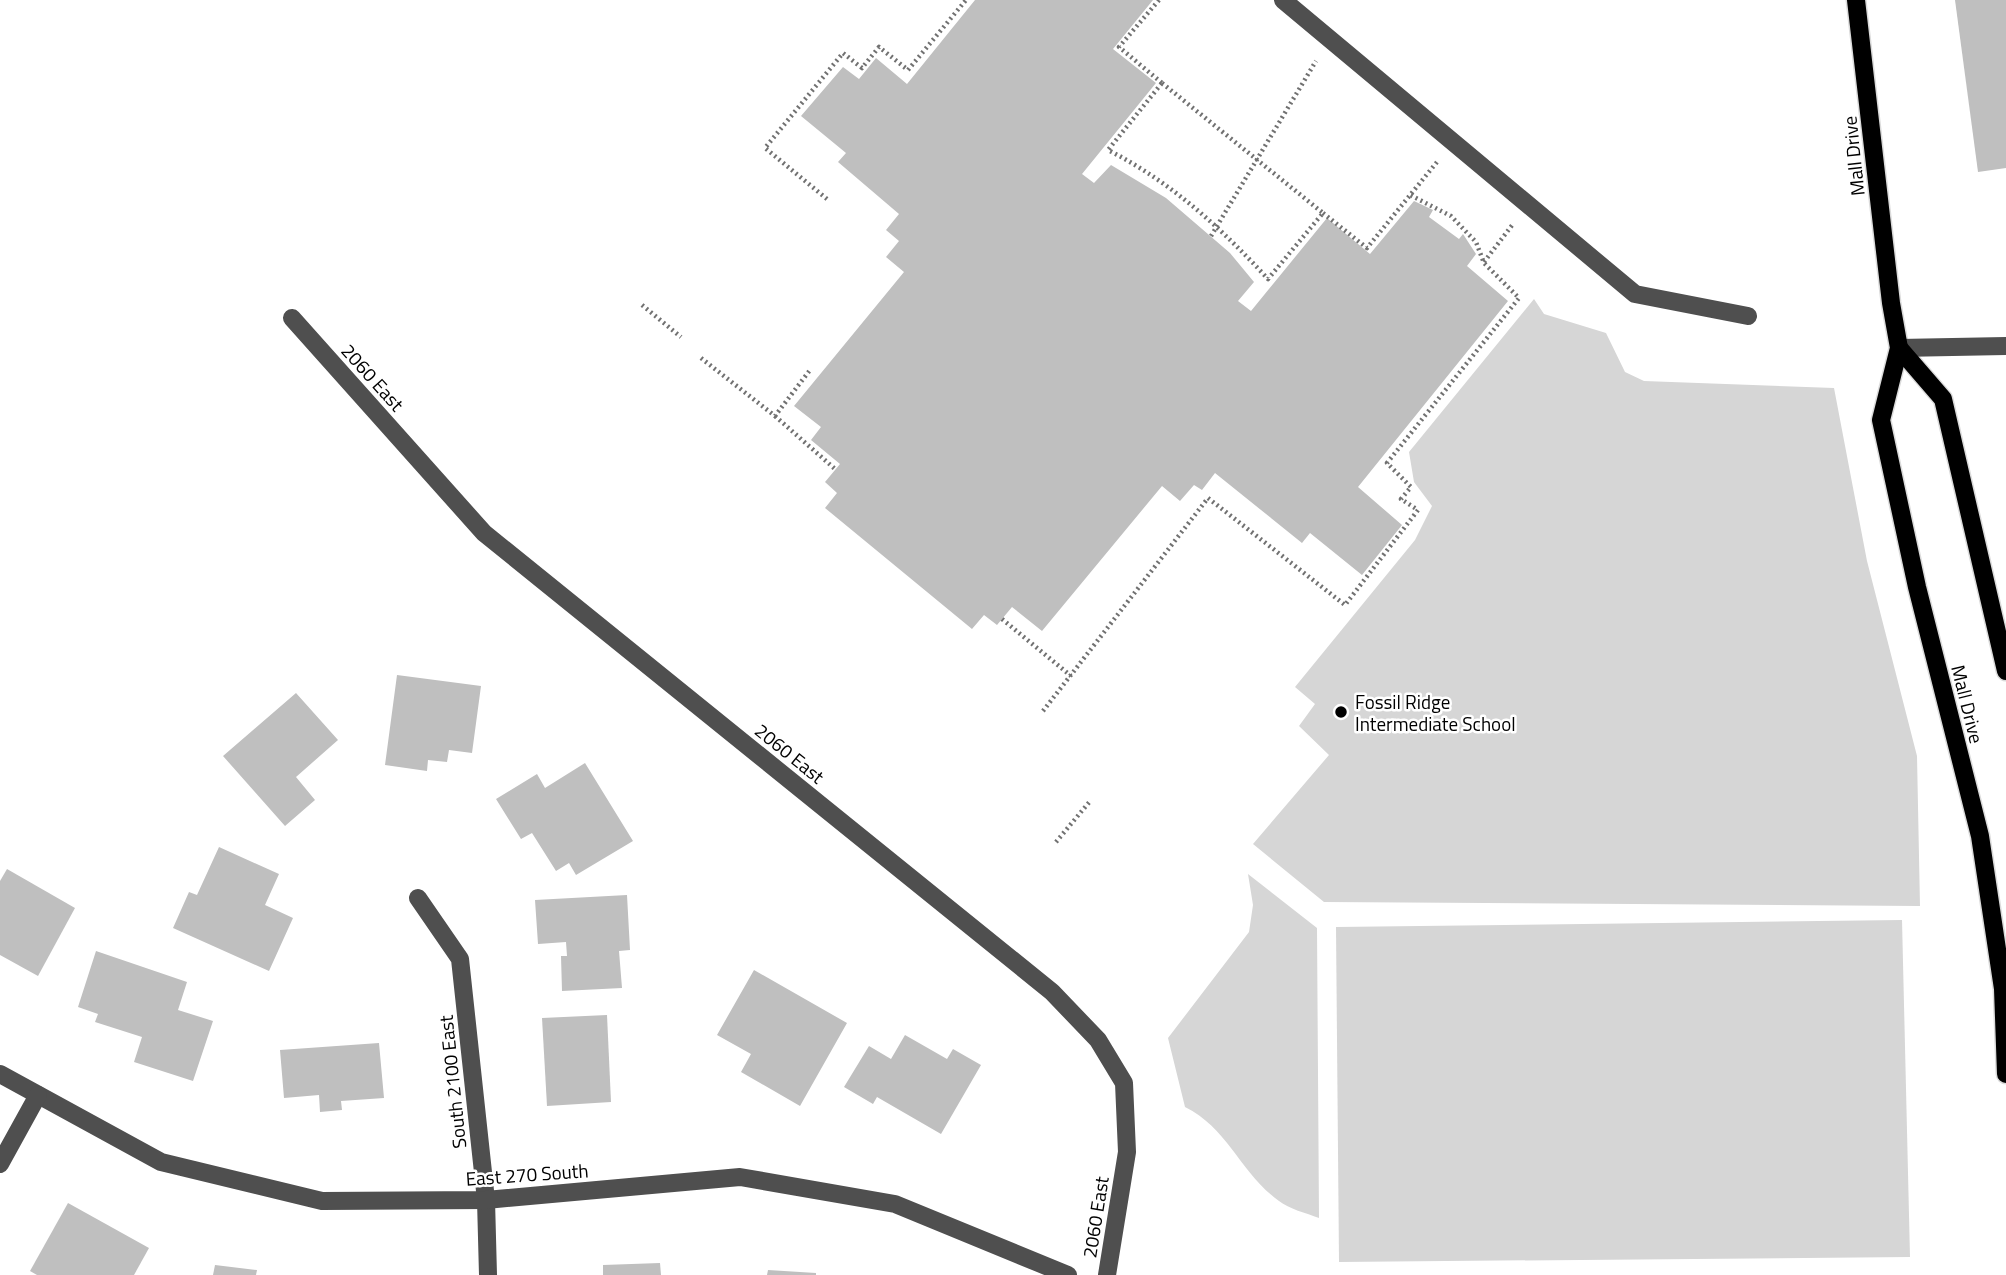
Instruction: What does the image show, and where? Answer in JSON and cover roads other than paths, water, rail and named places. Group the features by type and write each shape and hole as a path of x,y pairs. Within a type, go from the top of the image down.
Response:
{"main road":[{"name":"Mall Drive","path":"1856,0 1891,303 1899,348 1881,420 1917,587 1980,836 2003,989 2006,1074"},
{"path":"1899,348 1943,399 2006,671"}],"street":[{"path":"1283,0 1634,294 1748,316"},
{"name":"2060 East","path":"292,318 484,533 1052,992 1098,1040 1124,1083 1127,1138 1107,1275"},
{"path":"1899,348 2006,346"},
{"name":"South 2100 East","path":"418,898 460,959 486,1200 488,1275"},
{"name":"East 270 South","path":"0,1074 161,1161 322,1201 486,1200 740,1177 895,1204 1068,1275"},
{"path":"0,1164 38,1095"}],"place":[{"name":"Fossil Ridge Intermediate School","path":"1341,712"}]}
